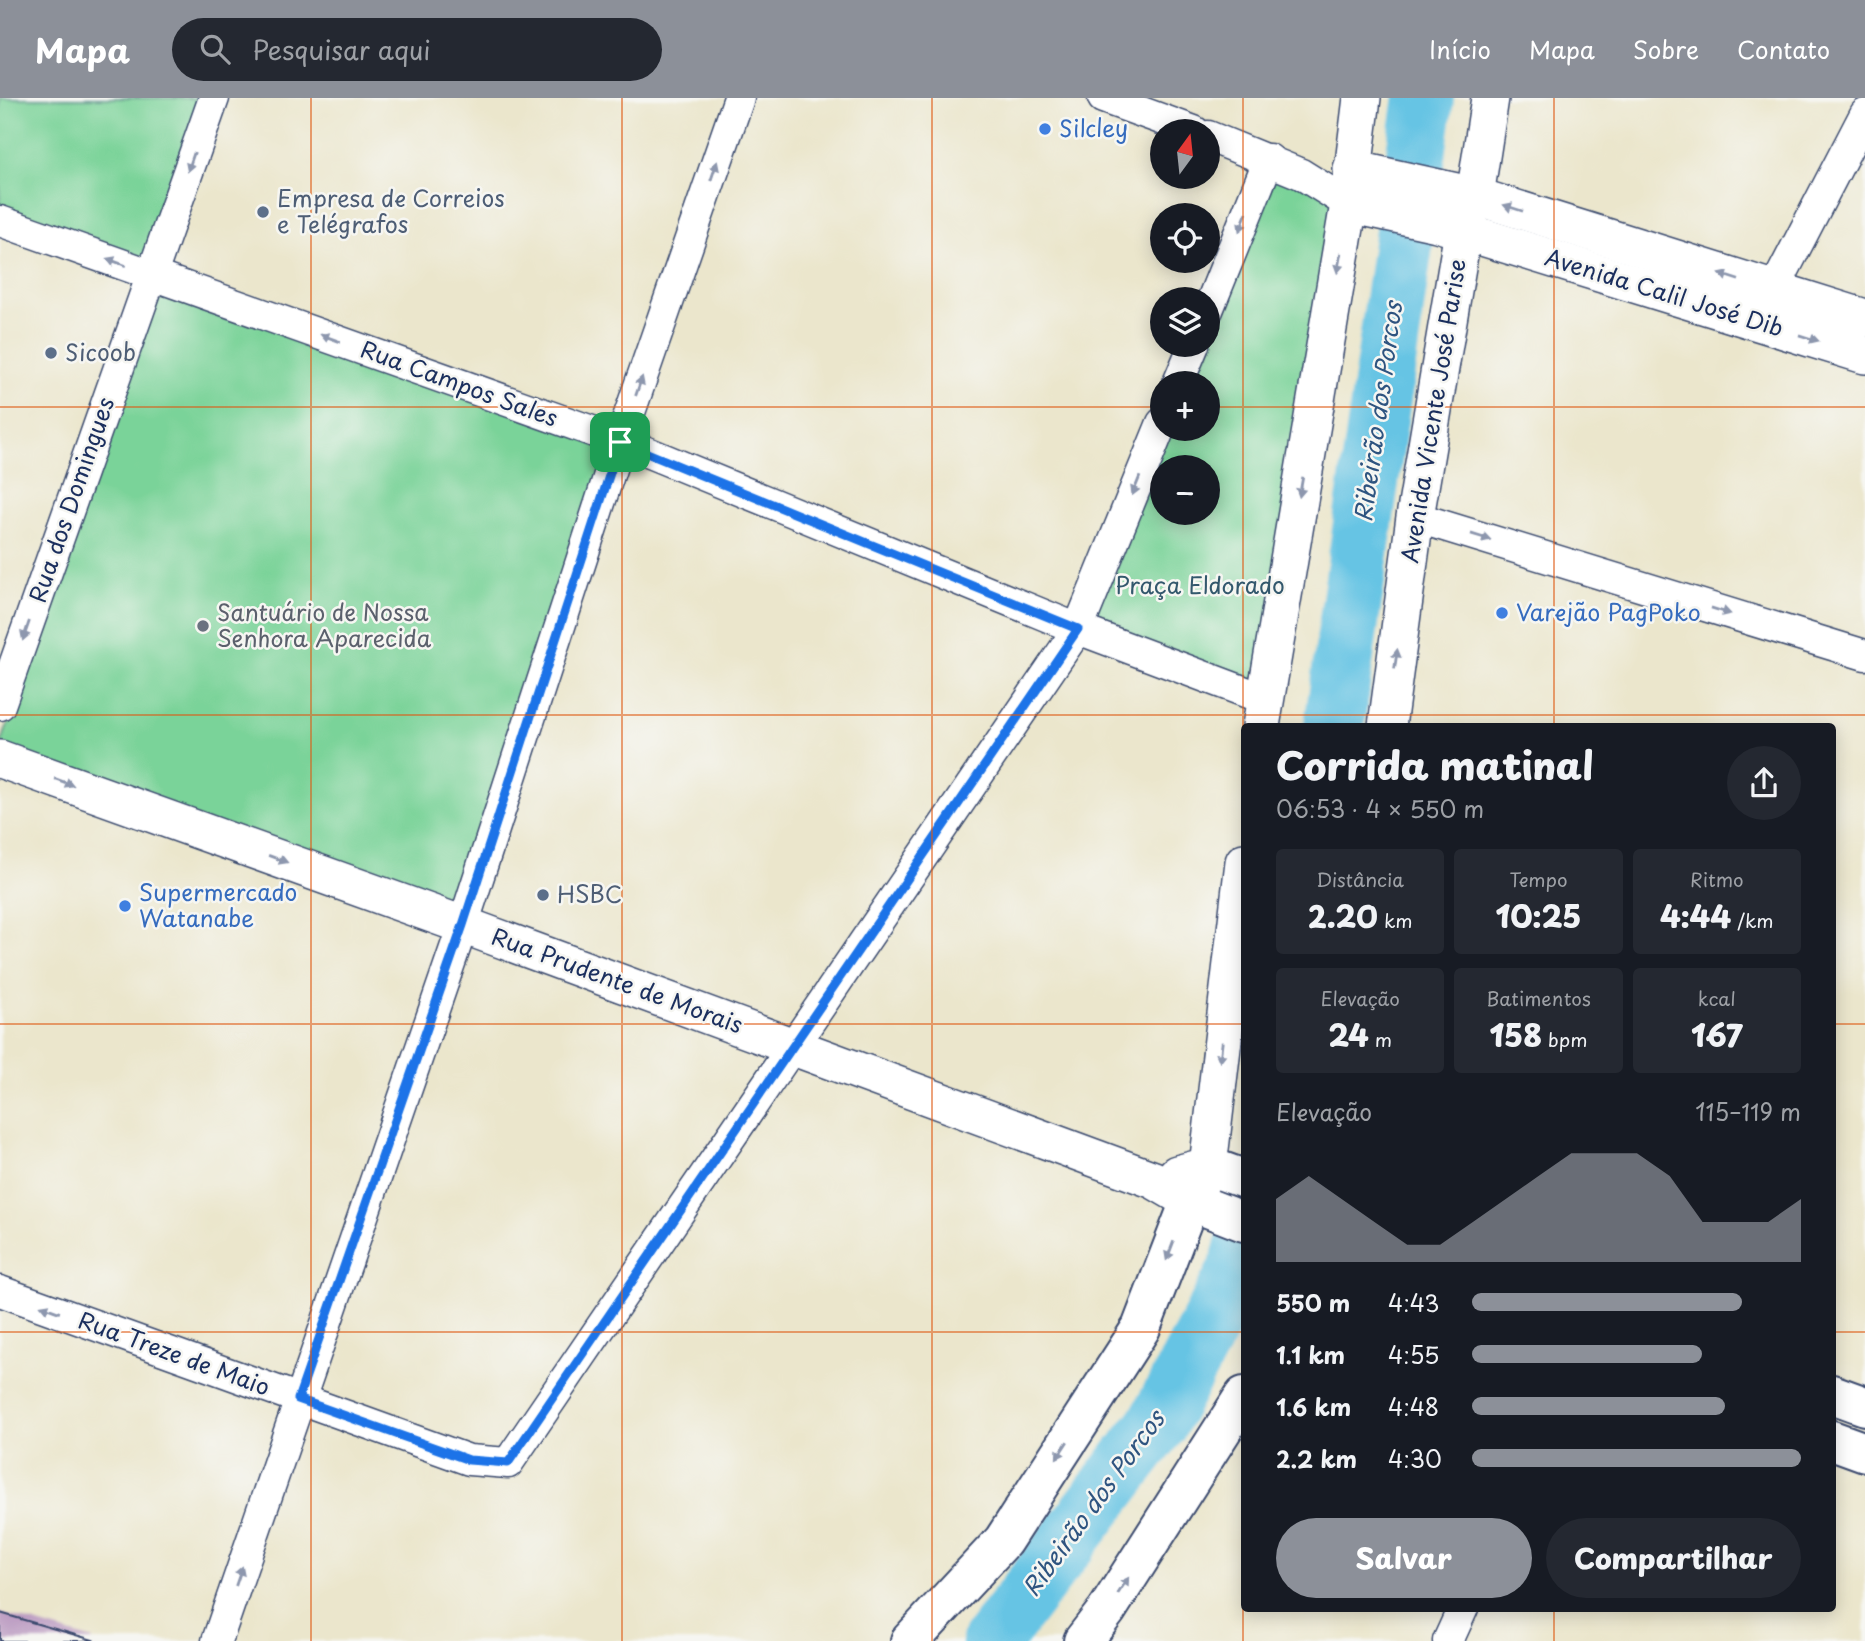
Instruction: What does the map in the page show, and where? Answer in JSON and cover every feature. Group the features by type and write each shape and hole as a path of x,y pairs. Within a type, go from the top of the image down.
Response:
{"main road":[{"path":"910,1641 1003,1541 1141,1328 1190,1200 1229,1173"},
{"name":"Rua Prudente de Morais","path":"1190,1200 1236,1219"},
{"path":"1836,1395 1865,1406"},
{"path":"1083,1641 1107,1610 1241,1401"},
{"path":"1836,1441 1865,1452"}],"street":[{"name":"Rua dos Domingues","path":"0,705 214,98"},
{"path":"217,1641 463,925 620,442 739,98"},
{"path":"1103,98 1161,119"},
{"path":"1263,713 1360,182 1362,98"},
{"name":"Avenida Vicente José Parise","path":"1387,723 1454,210 1490,98"},
{"path":"1765,306 1865,114"},
{"path":"1220,141 1301,174 1360,182 1454,210"},
{"path":"1217,287 1269,159"},
{"path":"1360,182 1386,210 1454,210"},
{"name":"Avenida Calil José Dib","path":"1454,210 1765,306 1865,355"},
{"name":"Rua Campos Sales","path":"0,221 620,442 1078,629 1263,713"},
{"name":"Avenida Calil José Dib","path":"1765,306 1865,318"},
{"path":"795,1046 1078,629 1155,441"},
{"path":"1415,517 1865,655"},
{"name":"Rua Prudente de Morais","path":"0,759 795,1046 1154,1180 1190,1200"},
{"path":"1154,1180 1229,1173 1241,924"},
{"name":"Rua Treze de Maio","path":"0,1291 469,1460 508,1463 795,1046"},
{"path":"1448,1641 1461,1612"}],"green space":[{"path":"0,98 212,98 153,268 0,216"},
{"name":"Praça Eldorado","path":"1270,165 1348,206 1259,686 1088,623 1150,467 1150,525 1220,525 1220,455 1155,455 1160,441 1220,441 1220,371 1191,371 1200,357 1220,357 1220,292"},
{"path":"156,275 618,446 459,912 0,748"}],"building":[{"path":"0,1613 93,1640 0,1641"}],"waterway":[{"name":"Ribeirão dos Porcos","path":"1334,723 1424,98"},
{"name":"Ribeirão dos Porcos","path":"992,1641 1158,1423 1241,1260"}],"place":[{"name":"Silcley","path":"1045,129"},
{"name":"Empresa de Correios e Telégrafos","path":"263,212"},
{"name":"Sicoob","path":"51,353"},
{"name":"Varejão PagPoko","path":"1502,613"},
{"name":"Santuário de Nossa Senhora Aparecida","path":"203,626"},
{"name":"HSBC","path":"543,895"},
{"name":"Supermercado Watanabe","path":"125,906"}],"route":[{"path":"620,442 1078,629 508,1463 469,1460 298,1399 463,925 620,442"}]}
